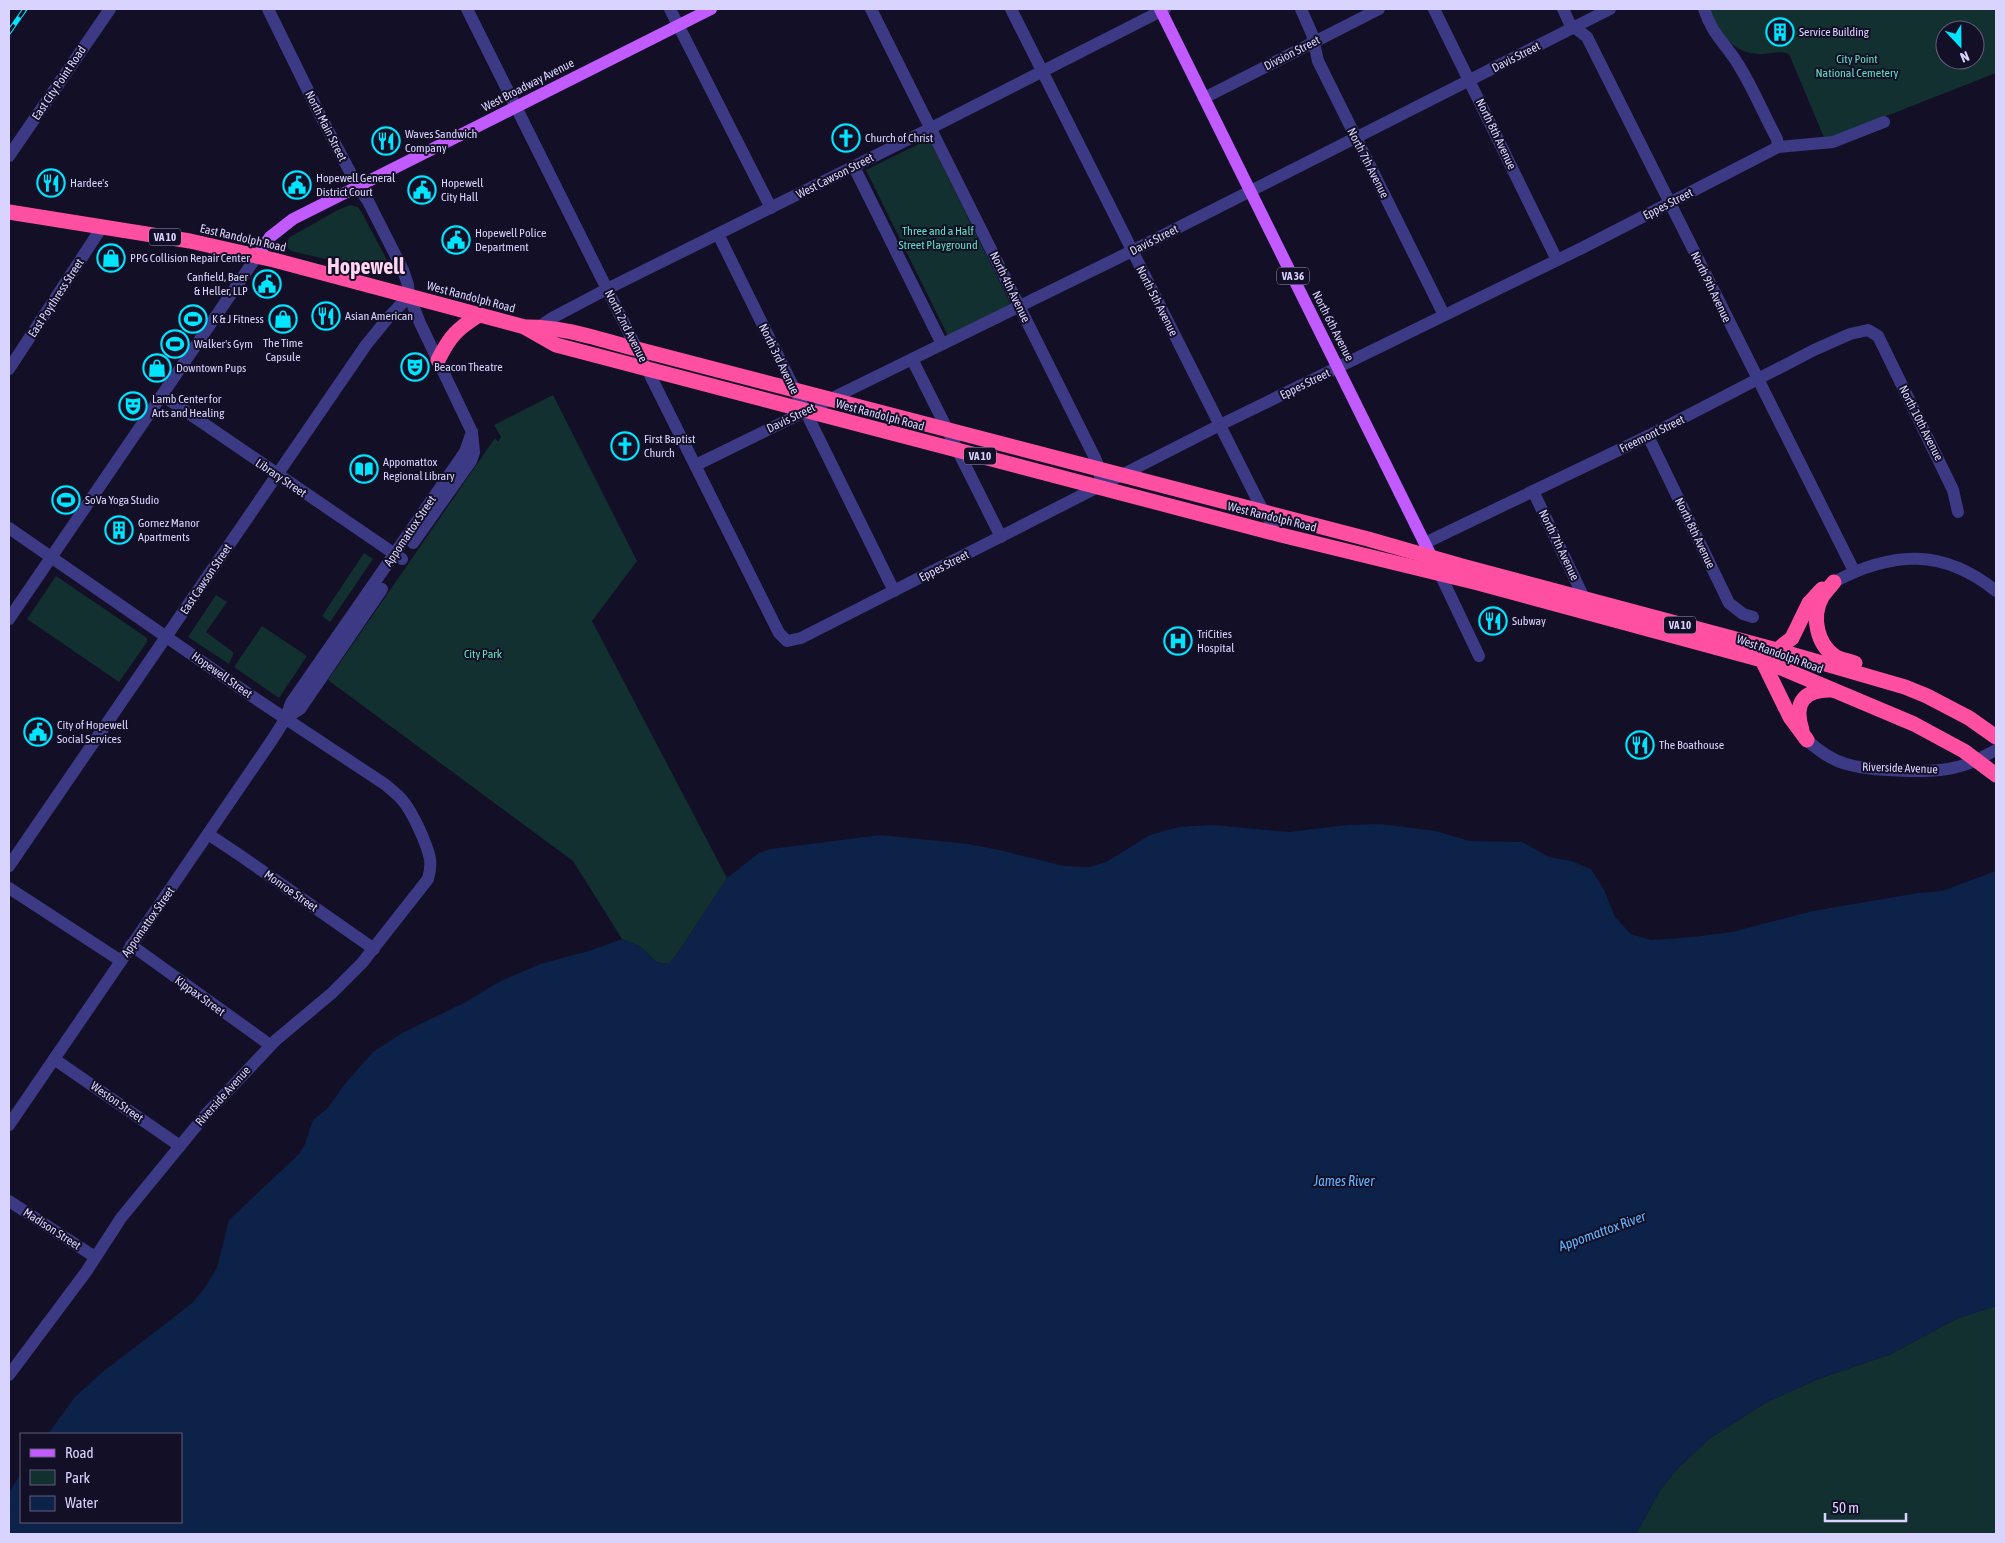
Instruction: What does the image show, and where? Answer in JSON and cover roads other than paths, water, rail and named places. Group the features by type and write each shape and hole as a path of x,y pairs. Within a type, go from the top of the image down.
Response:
{"highway":[{"name":"East Randolph Road","path":"9,212 190,241 257,256 409,296"},
{"name":"West Randolph Road","path":"409,296 533,329 637,349 1263,511 1585,600 1777,650 1905,687 1928,696 1969,718 1996,737"},
{"path":"438,360 448,341 461,327 479,315"},
{"name":"West Randolph Road","path":"533,329 556,345 648,370 1282,535 1440,574 1762,660 1914,724 1964,751 1996,776"},
{"path":"1777,650 1796,632 1809,602 1814,596 1834,582"},
{"path":"1834,582 1822,597 1817,615 1818,634 1825,647 1843,660 1906,678 1928,696"},
{"path":"1762,660 1790,717 1807,740"},
{"path":"1807,740 1802,730 1798,711 1802,700 1813,692 1821,690 1837,691"}],"main road":[{"name":"West Broadway Avenue","path":"257,256 270,238 287,223 711,9"},
{"name":"North 6th Avenue","path":"1162,10 1440,574"}],"street":[{"name":"East City Point Road","path":"9,156 110,9"},
{"name":"North Main Street","path":"268,9 319,113 358,187 368,201 403,270 409,296 472,432"},
{"name":"North 2nd Avenue","path":"467,9 779,633 787,641"},
{"path":"670,9 771,208"},
{"name":"North 4th Avenue","path":"871,9 1100,470 1099,487"},
{"name":"North 5th Avenue","path":"1011,9 1263,511 1282,535"},
{"name":"North 7th Avenue","path":"1301,9 1312,34 1318,61 1444,315"},
{"name":"Divsion Street","path":"1204,98 1379,9"},
{"name":"North 8th Avenue","path":"1434,9 1557,260"},
{"name":"North 9th Avenue","path":"1563,9 1574,27 1587,37 1854,571"},
{"name":"Davis Street","path":"696,465 1132,251 1610,9"},
{"path":"1704,9 1708,22 1718,39 1740,67 1777,139 1778,147"},
{"name":"West Cawson Street","path":"533,329 607,289 931,128 1162,10"},
{"name":"Eppes Street","path":"787,641 801,638 894,592 1122,475 1557,260 1778,147 1834,142 1884,122"},
{"path":"854,166 942,344"},
{"name":"East Poythress Street","path":"9,369 102,227"},
{"name":"North 3rd Avenue","path":"718,234 894,592"},
{"path":"9,619 257,256"},
{"name":"East Cawson Street","path":"9,866 366,345 409,296"},
{"name":"Freemont Street","path":"1425,544 1648,436 1757,379 1850,334 1868,330 1878,336"},
{"name":"North 10th Avenue","path":"1878,336 1954,490 1958,512"},
{"path":"912,359 1001,537"},
{"name":"Library Street","path":"162,395 398,557"},
{"name":"Appomattox Street","path":"9,1125 286,718 291,703 470,461 474,452 472,432"},
{"name":"North 8th Avenue","path":"1648,436 1729,603 1743,614 1753,617"},
{"name":"North 7th Avenue","path":"1533,491 1585,600"},
{"name":"Hopewell Street","path":"9,528 386,785 403,801 421,835"},
{"path":"1834,582 1854,571 1884,561 1920,559 1941,562 1959,568 1975,576 1996,591"},
{"name":"North 6th Avenue","path":"1440,574 1479,656"},
{"name":"Riverside Avenue","path":"1807,740 1832,759 1846,764 1857,767 1920,771 1957,768 1996,750"},
{"name":"Monroe Street","path":"208,834 374,949"},
{"name":"Riverside Avenue","path":"10,1370 95,1257 121,1218 207,1113 270,1046 332,993 362,963 428,879 431,867 430,857 421,835"},
{"path":"9,888 121,960"},
{"name":"Kippax Street","path":"131,945 270,1046"},
{"name":"Weston Street","path":"54,1059 180,1146"},
{"name":"Madison Street","path":"9,1201 95,1257"}],"water":[{"name":"James River","path":"1381,824 1436,831 1469,841 1522,842 1549,857 1571,861 1591,869 1604,890 1615,917 1631,934 1651,940 1732,932 1813,911 1918,893 1942,891 1996,871 1996,1306 1958,1318 1891,1354 1818,1379 1765,1403 1709,1439 1678,1468 1660,1490 1636,1534 9,1534 9,1493 20,1475 20,1523 182,1523 182,1433 49,1433 75,1397 105,1370 192,1303 204,1289 217,1268 229,1220 299,1154 305,1144 313,1120 328,1108 343,1086 373,1052 404,1032 464,1003 499,982 540,964 589,951 622,939 641,947 656,962 669,964 727,878 759,853 771,849 880,835 969,844 1064,866 1090,867 1108,861 1150,835 1178,827 1213,825 1289,832 1347,825"}],"railway":[{"path":"9,32 25,9"}],"place":[{"name":"Service Building","path":"1780,32"},
{"name":"Church of Christ","path":"846,138"},
{"name":"Waves Sandwich Company","path":"386,141"},
{"name":"Hardee's","path":"51,183"},
{"name":"Hopewell General District Court","path":"297,185"},
{"name":"Hopewell City Hall","path":"422,190"},
{"name":"Hopewell Police Department","path":"456,240"},
{"name":"PPG Collision Repair Center","path":"111,258"},
{"name":"Canfield, Baer & Heller, LLP","path":"267,284"},
{"name":"Asian American","path":"326,316"},
{"name":"K & J Fitness","path":"193,319"},
{"name":"The Time Capsule","path":"283,319"},
{"name":"Walker's Gym","path":"175,344"},
{"name":"Beacon Theatre","path":"415,367"},
{"name":"Downtown Pups","path":"157,368"},
{"name":"Lamb Center for Arts and Healing","path":"133,406"},
{"name":"First Baptist Church","path":"625,446"},
{"name":"Appomattox Regional Library","path":"364,469"},
{"name":"SoVa Yoga Studio","path":"66,500"},
{"name":"Gornez Manor Apartments","path":"119,530"},
{"name":"Subway","path":"1493,621"},
{"name":"TriCities Hospital","path":"1178,641"},
{"name":"City of Hopewell Social Services","path":"38,732"},
{"name":"The Boathouse","path":"1640,745"}],"district":[{"name":"Hopewell","path":"366,266"}],"park label":[{"name":"City Point National Cemetery","path":"1857,66"},
{"name":"Three and a Half Street Playground","path":"938,238"},
{"name":"City Park","path":"483,654"}],"water label":[{"name":"Appomattox River","path":"1602,1231"}]}
